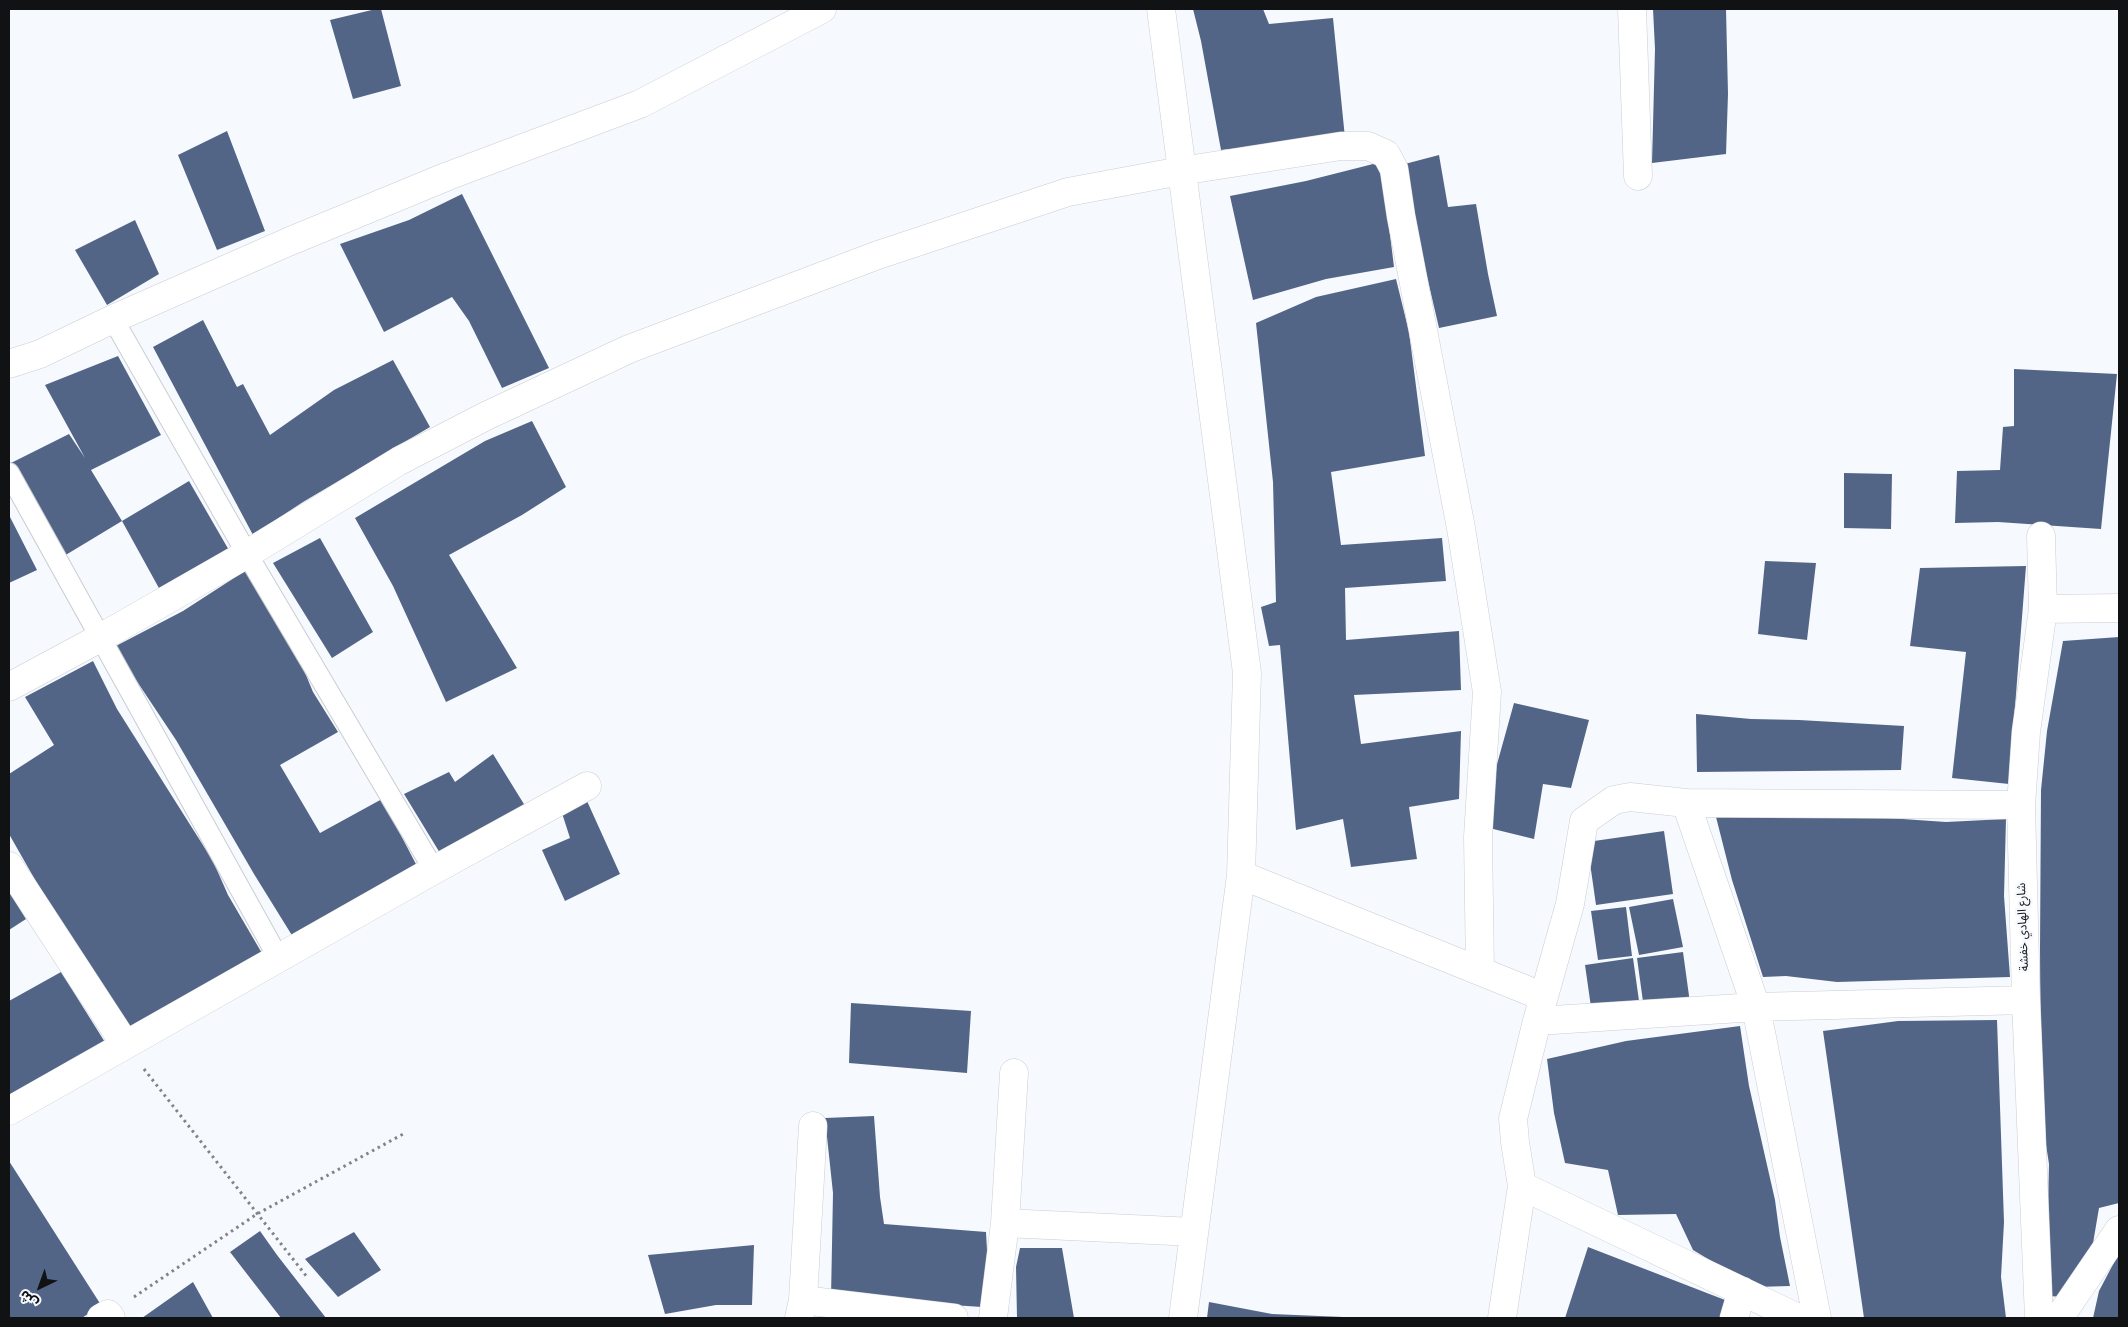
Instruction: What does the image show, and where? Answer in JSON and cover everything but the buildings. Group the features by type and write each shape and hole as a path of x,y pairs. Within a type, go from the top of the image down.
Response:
{"street":[{"path":"9,364 40,354 113,319 288,242 448,176 640,104 822,9"},
{"path":"1162,9 1181,171 1247,673 1241,875 1183,1318"},
{"path":"1632,9 1638,176"},
{"path":"9,687 100,638 247,554 399,460 486,416 629,350 878,255 1068,192 1181,171 1341,146 1368,146 1386,154 1391,161 1461,528 1487,692 1478,837 1480,971"},
{"name":"شارع الهادي خفشة","path":"2039,1318 2026,1000 2021,805 2026,732 2043,609 2041,536"},
{"path":"2043,609 2119,608"},
{"path":"9,1111 434,870 587,786"},
{"path":"1502,1318 1522,1186 1514,1142 1513,1119 1540,1009 1570,904 1584,821 1614,800 1630,796 1686,803 2021,805"},
{"path":"1686,803 1756,1007 1817,1318"},
{"path":"9,866 125,1044"},
{"path":"1241,875 1480,971 1540,1009 1756,1007 2026,1000"},
{"path":"993,1318 1005,1223 1014,1073"},
{"path":"813,1126 801,1309 954,1318"},
{"path":"1522,1186 1798,1318"},
{"path":"1005,1223 1194,1232"},
{"path":"2059,1318 2119,1230"},
{"path":"1734,1318 1742,1291"}],"lane":[{"path":"113,319 247,554 434,870"},
{"path":"9,473 279,959"}],"path":[{"path":"125,1044 307,1277"},
{"path":"107,1317 257,1214 405,1133"}]}
